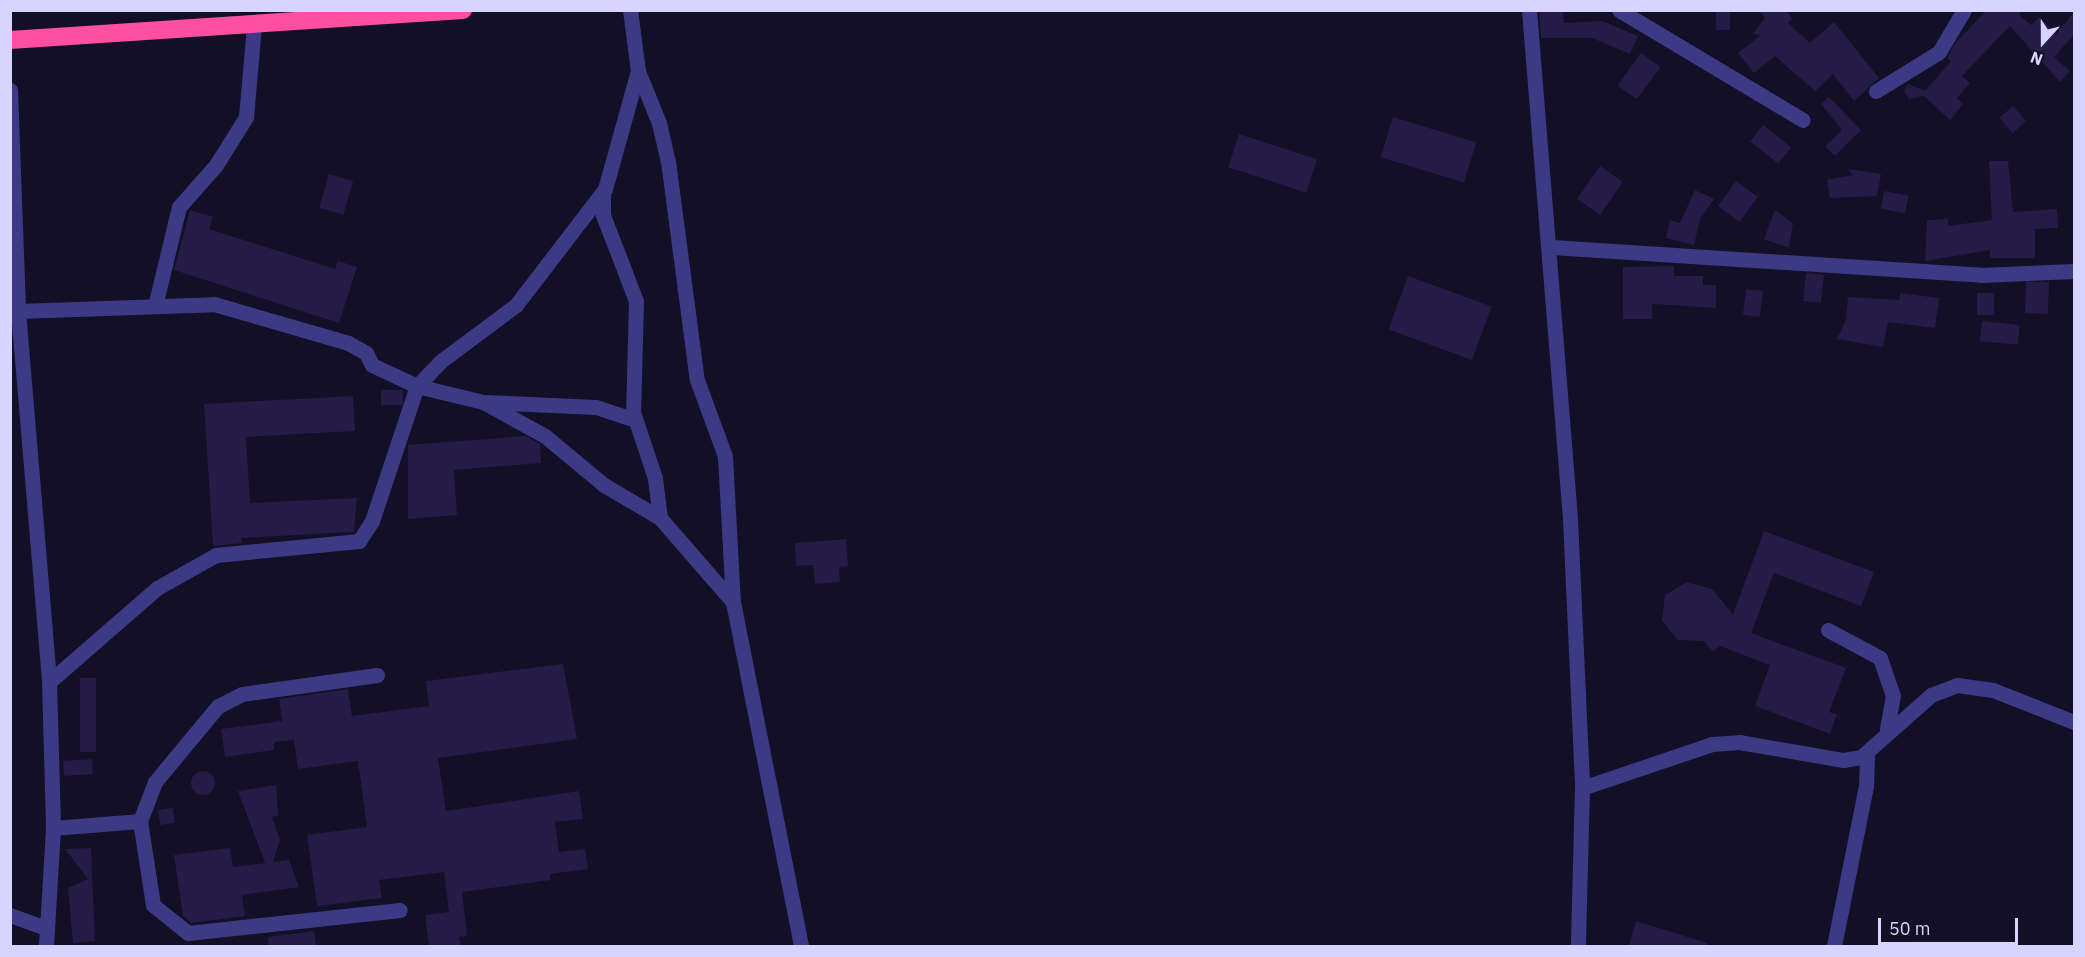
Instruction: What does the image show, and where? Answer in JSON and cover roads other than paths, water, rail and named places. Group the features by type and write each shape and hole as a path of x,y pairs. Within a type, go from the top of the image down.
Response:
{"highway":[{"path":"10,40 254,26 326,15 463,10"}],"street":[{"path":"630,10 638,71 659,123 668,161 697,380 725,456 733,602 801,946"},
{"path":"1529,10 1552,247 1582,788 1578,946"},
{"path":"1619,10 1803,120"},
{"path":"1876,91 1940,52 1964,10"},
{"path":"155,306 179,207 216,165 246,117 254,26"},
{"path":"638,71 603,193 603,215 636,301 635,420 655,478 660,518"},
{"path":"10,90 18,311 49,682 53,828 44,927 46,946"},
{"path":"49,682 157,588 216,555 359,542 372,521 417,386 441,361 516,305 603,193"},
{"path":"1552,247 1981,275 2074,271"},
{"path":"18,311 214,304 315,330 348,343 366,353 372,365 417,386 483,402 596,407 635,420"},
{"path":"483,402 545,436 604,485 660,518 733,602"},
{"path":"1828,630 1880,658 1893,694 1887,729"},
{"path":"376,675 242,694 218,706 155,782 140,821 153,905 188,933 400,910"},
{"path":"1833,946 1866,786 1867,754 1887,729 1931,695 1958,685 1993,690 2074,722"},
{"path":"1582,788 1712,744 1739,742 1843,760 1867,754"},
{"path":"53,828 140,821"},
{"path":"10,915 44,927"}]}
